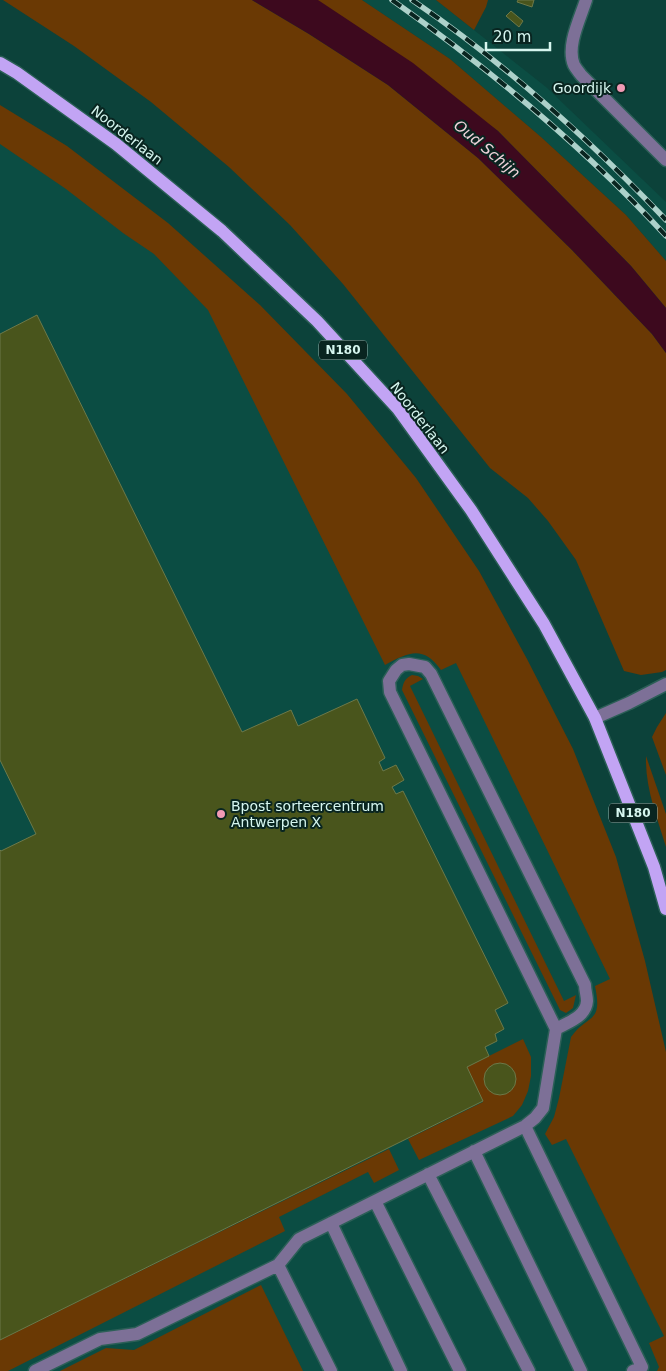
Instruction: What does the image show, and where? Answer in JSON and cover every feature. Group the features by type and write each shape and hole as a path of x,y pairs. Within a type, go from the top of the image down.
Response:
{"main road":[{"name":"Noorderlaan","path":"0,63 17,73 116,144 222,231 316,321 398,409 471,510 534,607 595,718 654,867 666,909"}],"lane":[{"path":"586,0 572,44 575,66 585,79 666,160"},
{"path":"34,1371 100,1339 137,1334 278,1265 299,1239 525,1126 536,1118 543,1108 556,1029 390,692 389,681 396,670 402,666 410,664 425,666 431,674 585,985 587,1001 585,1011 578,1018 556,1029"},
{"path":"595,718 666,684"},
{"path":"525,1126 642,1367 633,1371"},
{"path":"474,1151 581,1371"},
{"path":"428,1174 529,1371"},
{"path":"375,1201 460,1371"},
{"path":"331,1223 401,1371"},
{"path":"278,1265 331,1371"}],"shaded area":[{"path":"3,0 252,0 388,85 478,158 572,250 652,334 666,353 666,670 641,675 624,671 576,560 548,521 528,498 490,468 343,284 290,225 229,167 151,102 74,46"},
{"path":"313,0 362,0 450,59 541,137 626,215 666,261 666,308 631,266 498,131"},
{"path":"362,0 436,0 546,87 666,202 666,261 626,215 541,137 450,59"},
{"path":"436,0 488,0 474,30"},
{"path":"0,105 67,146 168,223 260,305 347,394 416,478 479,571 527,659 573,749 616,857 645,961 666,1052 666,1371 657,1371 659,1367 649,1343 664,1336 566,1139 552,1145 545,1134 554,1117 571,1037 595,1013 597,998 595,986 610,979 456,663 441,670 428,657 415,653 385,665 208,310 154,254 123,233 66,189 0,144"},
{"path":"0,131 187,264 549,756 658,1126 666,1371 0,1371"},
{"path":"412,675 423,679 410,686 564,1001 576,995 573,1008 566,1013 560,1010 402,690 405,681"},
{"path":"666,713 666,775 652,737"},
{"path":"646,756 666,814 666,847 647,779"},
{"path":"523,1039 531,1057 531,1076 528,1091 522,1105 513,1116 419,1160 408,1139 483,1102 467,1067"},
{"path":"389,1149 399,1170 374,1183 368,1172 279,1217 285,1231 8,1371 0,1371 0,1340"},
{"path":"261,1285 303,1371 60,1371 106,1348 134,1350"}],"water":[{"name":"Oud Schijn","path":"252,0 318,0 413,63 498,131 631,266 666,308 666,353 652,334 572,250 478,158 388,85"}],"building":[{"path":"518,0 534,0 532,7 517,2"},
{"path":"511,11 523,21 519,27 506,16"},
{"name":"Bpost sorteercentrum Antwerpen X","path":"37,315 242,732 291,710 298,726 357,699 385,758 379,762 383,771 396,765 404,780 392,787 396,794 403,791 508,1003 495,1010 504,1029 495,1034 497,1041 485,1047 489,1056 467,1067 483,1101 0,1340 0,850 36,834 0,760 0,334"},
{"path":"500,1063 506,1064 511,1068 515,1073 515,1085 511,1090 506,1094 500,1095 494,1094 489,1090 485,1085 484,1079 485,1073 489,1068 494,1064"}],"railway":[{"path":"392,0 465,54 535,111 603,171 666,236"},
{"path":"412,0 480,50 545,103 607,160 666,220"}],"place":[{"name":"Goordijk","path":"621,88"},
{"name":"Bpost sorteercentrum Antwerpen X","path":"221,814"}]}
